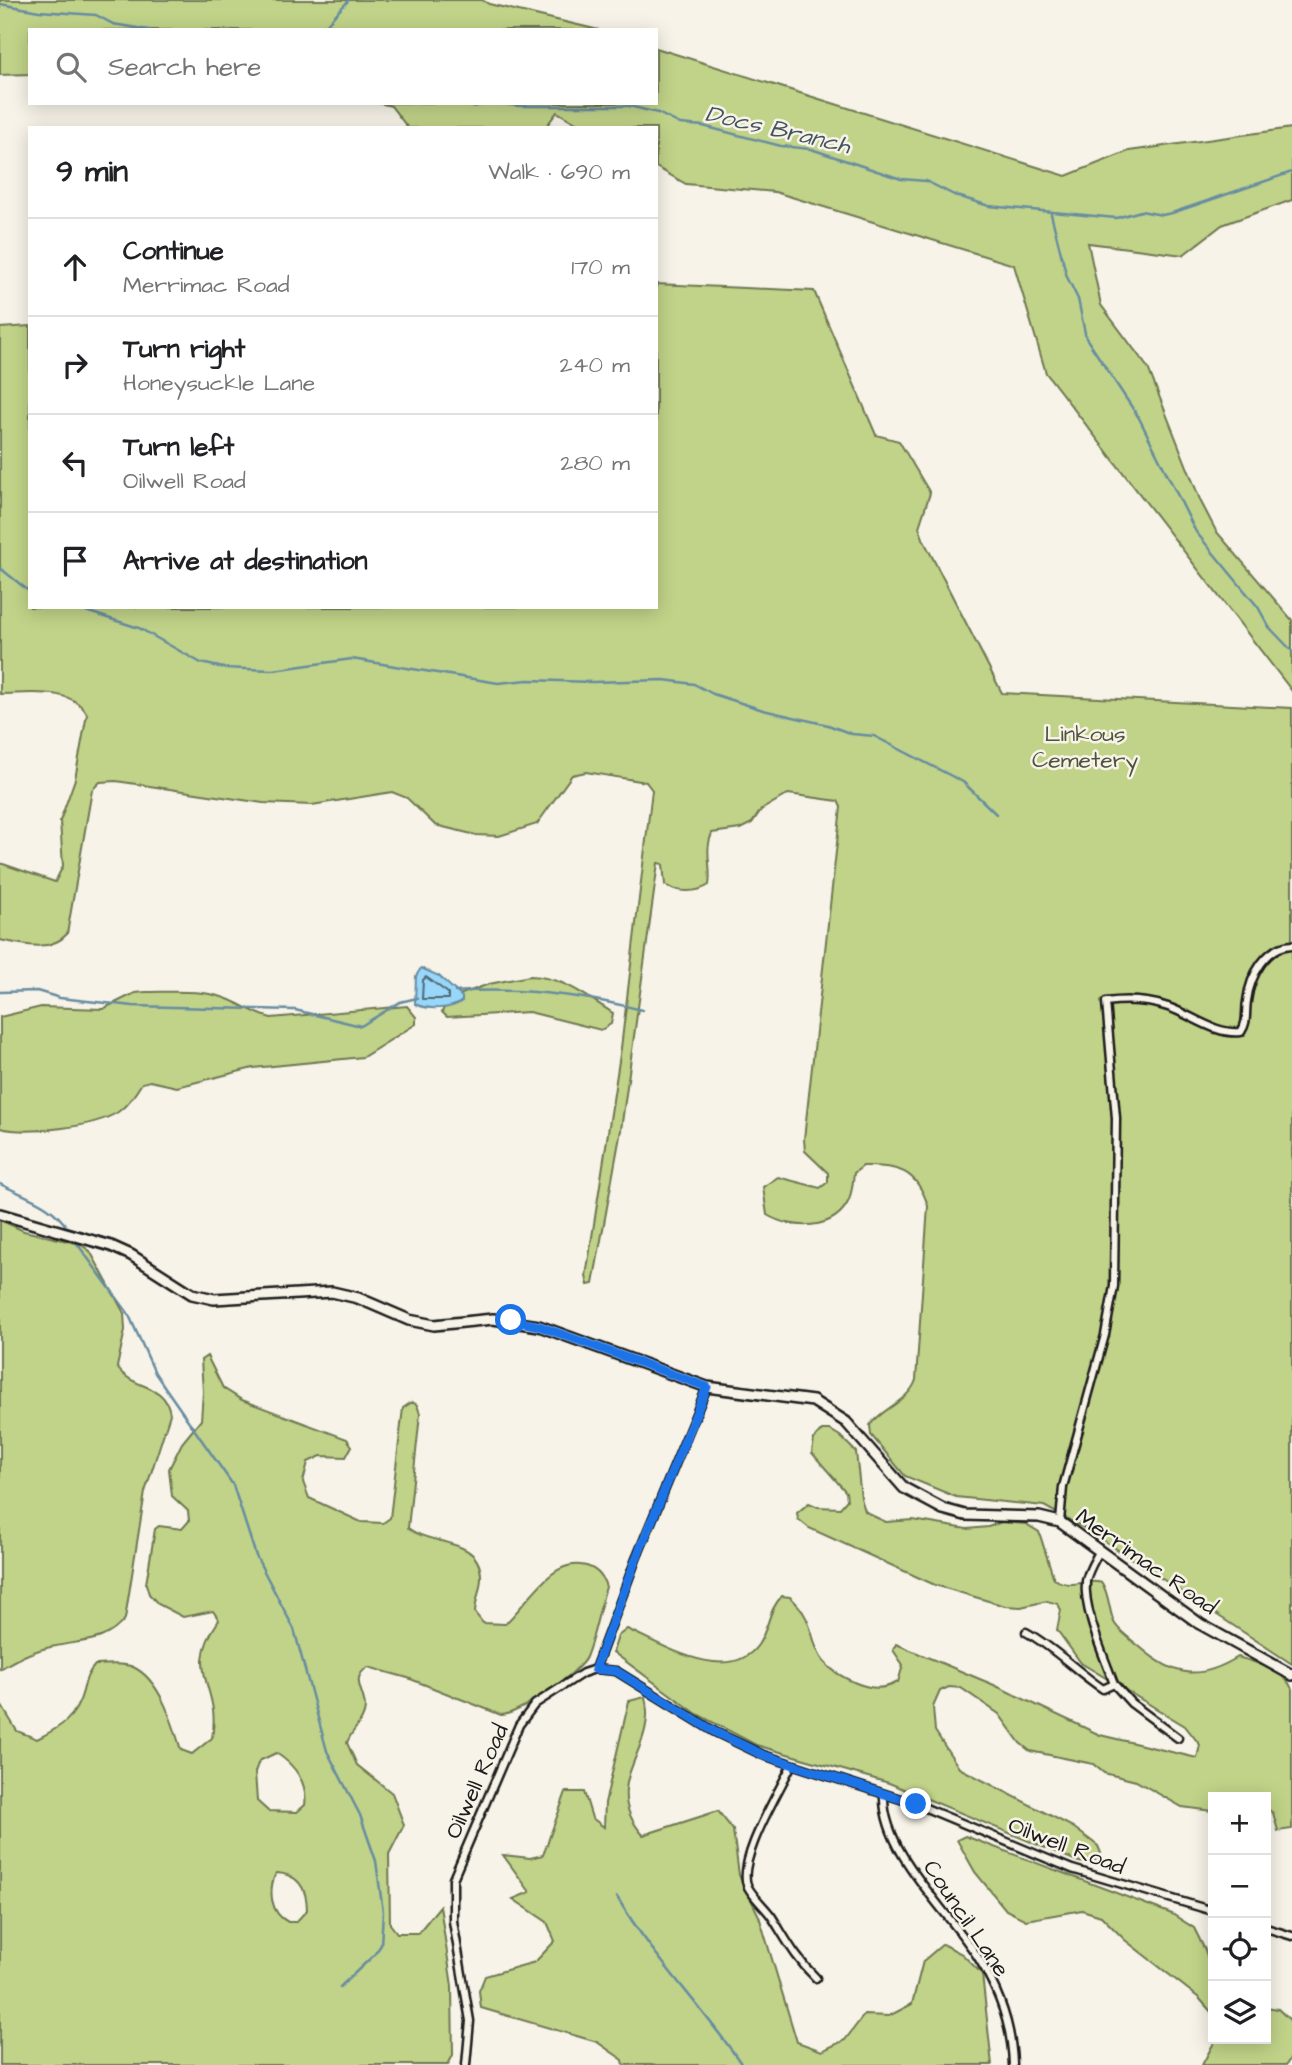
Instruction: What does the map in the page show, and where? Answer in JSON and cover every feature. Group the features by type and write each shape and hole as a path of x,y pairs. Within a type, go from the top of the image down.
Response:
{"street":[{"path":"1060,1522 1063,1487 1105,1335 1114,1286 1116,1118 1106,1002 1143,1000 1169,1007 1226,1033 1241,1032 1247,1020 1247,998 1264,959 1278,947 1292,945"},
{"name":"Merrimac Road","path":"0,1214 111,1246 131,1255 192,1294 214,1299 332,1292 358,1298 410,1320 434,1325 511,1320 539,1326 707,1387 797,1398 830,1409 846,1422 904,1488 943,1509 965,1515 1039,1517 1060,1522 1200,1624 1292,1675"},
{"path":"595,1669 636,1559 707,1387"},
{"path":"1100,1549 1087,1577 1086,1591 1096,1636 1114,1684 1131,1703 1178,1738"},
{"path":"1026,1632 1052,1646 1080,1673 1103,1689 1114,1684"},
{"name":"Oilwell Road","path":"466,2065 470,2021 453,1921 453,1879 519,1725 535,1704 554,1689 595,1669 616,1671 715,1732 791,1766 962,1822 1072,1869 1208,1910"},
{"path":"791,1766 756,1837 746,1878 747,1886 769,1913 796,1959 817,1978"},
{"name":"Council Lane","path":"884,1795 888,1821 907,1860 980,1959 999,1998 1010,2031 1013,2065"},
{"path":"1271,1930 1292,1936"}],"green space":[{"path":"0,0 482,0 489,4 591,28 28,28 28,74 0,75"},
{"path":"658,49 1066,176 1129,151 1292,128 1292,200 1222,225 1183,255 1088,243 1101,305 1148,368 1201,502 1216,531 1292,620 1292,691 1046,373 1014,265 775,192 686,184 658,168 658,126 582,126 557,112 546,126 406,126 391,106 387,105 658,105"},
{"name":"Linkous Cemetery","path":"658,284 814,291 876,435 899,441 930,493 919,527 924,541 1002,693 1292,708 1292,1664 1086,1529 1044,1506 956,1497 905,1476 871,1435 870,1425 908,1394 916,1380 928,1206 923,1194 912,1177 904,1172 886,1167 863,1166 854,1173 849,1200 834,1218 812,1225 800,1225 767,1215 763,1187 778,1177 820,1188 828,1182 828,1173 805,1151 804,1139 841,807 838,801 788,794 761,810 752,823 740,829 712,833 709,846 709,885 699,890 681,891 665,885 663,864 658,863 621,1130 593,1284 588,1285 586,1276 621,1048 652,790 646,782 586,772 572,775 537,824 499,836 476,835 435,825 407,798 392,792 312,805 263,803 116,781 100,782 92,790 67,934 52,944 35,946 0,940 0,863 55,882 63,866 60,821 75,779 87,714 80,705 60,695 0,694 0,328 28,326 28,609 658,609"},
{"path":"530,976 553,980 584,994 613,1013 611,1024 601,1030 529,1012 447,1017 442,1012 448,999 489,984"},
{"path":"188,992 220,996 271,1018 407,1006 416,1017 416,1024 363,1057 253,1068 177,1087 150,1081 142,1083 118,1112 94,1122 43,1130 0,1128 0,1017 41,1007 103,1009 135,993"},
{"path":"0,1220 24,1231 80,1244 90,1251 124,1313 125,1330 117,1367 131,1380 156,1391 167,1404 170,1414 145,1492 125,1619 102,1637 41,1649 0,1669"},
{"path":"207,1356 223,1388 242,1400 347,1439 352,1446 346,1457 321,1456 308,1462 303,1482 309,1498 361,1522 383,1523 390,1518 403,1408 412,1402 417,1405 420,1414 408,1528 428,1538 463,1548 472,1554 481,1575 475,1613 483,1623 505,1624 546,1579 568,1566 591,1568 597,1572 606,1587 589,1649 581,1664 548,1692 509,1713 501,1715 408,1678 368,1667 360,1676 359,1686 365,1708 347,1743 357,1765 392,1793 404,1825 389,1854 390,1924 397,1933 418,1933 440,1906 452,1986 453,2055 448,2065 0,2065 0,1703 17,1731 37,1739 60,1726 72,1715 87,1677 95,1665 124,1665 133,1667 151,1681 164,1703 181,1750 192,1754 212,1738 212,1704 203,1667 208,1638 219,1620 213,1611 183,1617 158,1604 149,1594 146,1584 155,1529 159,1526 182,1529 189,1521 188,1511 172,1496 169,1469 182,1443 201,1420 201,1360","holes":["276,1753 289,1763 302,1782 305,1805 297,1812 268,1811 257,1801 255,1772 259,1761","276,1873 290,1876 303,1889 307,1910 296,1922 288,1922 282,1918 274,1907 272,1887"]},
{"path":"822,1430 830,1430 856,1452 865,1511 886,1522 913,1520 967,1529 988,1527 1002,1522 1026,1524 1039,1532 1054,1579 1068,1584 1102,1583 1117,1627 1164,1665 1176,1670 1199,1672 1224,1665 1238,1657 1277,1672 1292,1689 1292,1829 1278,1831 1271,1812 1271,1792 1208,1792 1208,1810 1182,1807 1136,1781 1104,1773 1093,1764 1030,1751 1020,1743 999,1714 961,1688 949,1687 940,1691 933,1707 935,1731 959,1768 1073,1827 1098,1846 1101,1853 1092,1864 1079,1862 889,1783 756,1745 697,1714 613,1652 618,1636 627,1629 694,1658 730,1662 745,1657 758,1645 777,1601 782,1596 790,1597 808,1621 819,1654 826,1664 856,1683 877,1688 898,1682 903,1665 893,1650 896,1644 994,1685 1100,1735 1197,1758 1200,1745 1185,1726 1081,1663 1057,1630 1061,1610 1058,1604 1047,1601 1021,1607 1005,1606 935,1585 809,1528 798,1519 797,1513 809,1503 818,1507 840,1508 847,1500 846,1492 812,1453 814,1439"},
{"path":"645,1697 647,1716 644,1733 627,1782 626,1799 630,1816 643,1835 718,1811 733,1830 739,1875 759,1916 797,2042 822,2051 845,2040 864,2015 889,2016 912,2004 923,1961 943,1944 962,1954 982,1974 992,2065 624,2065 623,2060 597,2042 481,2008 479,1991 485,1976 535,1962 555,1941 547,1922 513,1899 530,1892 503,1855 530,1858 543,1855 566,1792 584,1792 592,1818 604,1827 605,1803 629,1701"},
{"path":"965,1836 1172,1914 1194,1928 1208,1959 1208,2008 1199,1998 1125,1940 1101,1916 1082,1910 1026,1920 1006,1910 975,1872 957,1840"},
{"path":"1271,2008 1278,2009 1292,2022 1292,2056 1286,2065 1202,2065 1213,2044 1271,2044"}],"water":[{"path":"421,968 439,976 462,997 462,1001 439,1008 415,1004 416,976"}],"waterway":[{"path":"323,28 349,0"},
{"name":"Docs Branch","path":"0,4 39,11 96,15 113,24 137,28"},
{"name":"Docs Branch","path":"466,105 481,105"},
{"name":"Docs Branch","path":"511,105 629,106 658,113 680,124 703,126 781,146 811,149 901,179 926,181 954,195 989,206 1116,218 1141,211 1162,215 1172,213 1292,172"},
{"path":"1051,214 1067,277 1078,299 1086,338 1139,418 1196,532 1258,607 1269,627 1292,651"},
{"path":"0,568 28,590"},
{"path":"79,609 139,628 201,663 224,668 273,670 352,659 498,683 528,680 664,680 694,684 713,694 763,710 828,725 852,734 874,736 963,782 996,814"},
{"path":"0,992 37,991 60,998 133,1006 295,1010 361,1026 400,1002 417,998"},
{"path":"455,992 549,994 642,1010"},
{"path":"0,1184 47,1207 68,1229"},
{"path":"73,1238 128,1313 155,1373 233,1485 256,1556 294,1629 327,1751 360,1815 376,1861 383,1912 381,1945 340,1987"},
{"path":"617,1897 646,1941 742,2065"}],"route":[{"path":"511,1320 539,1326 707,1387 636,1559 595,1669 616,1671 715,1732 763,1755 916,1804"}]}
